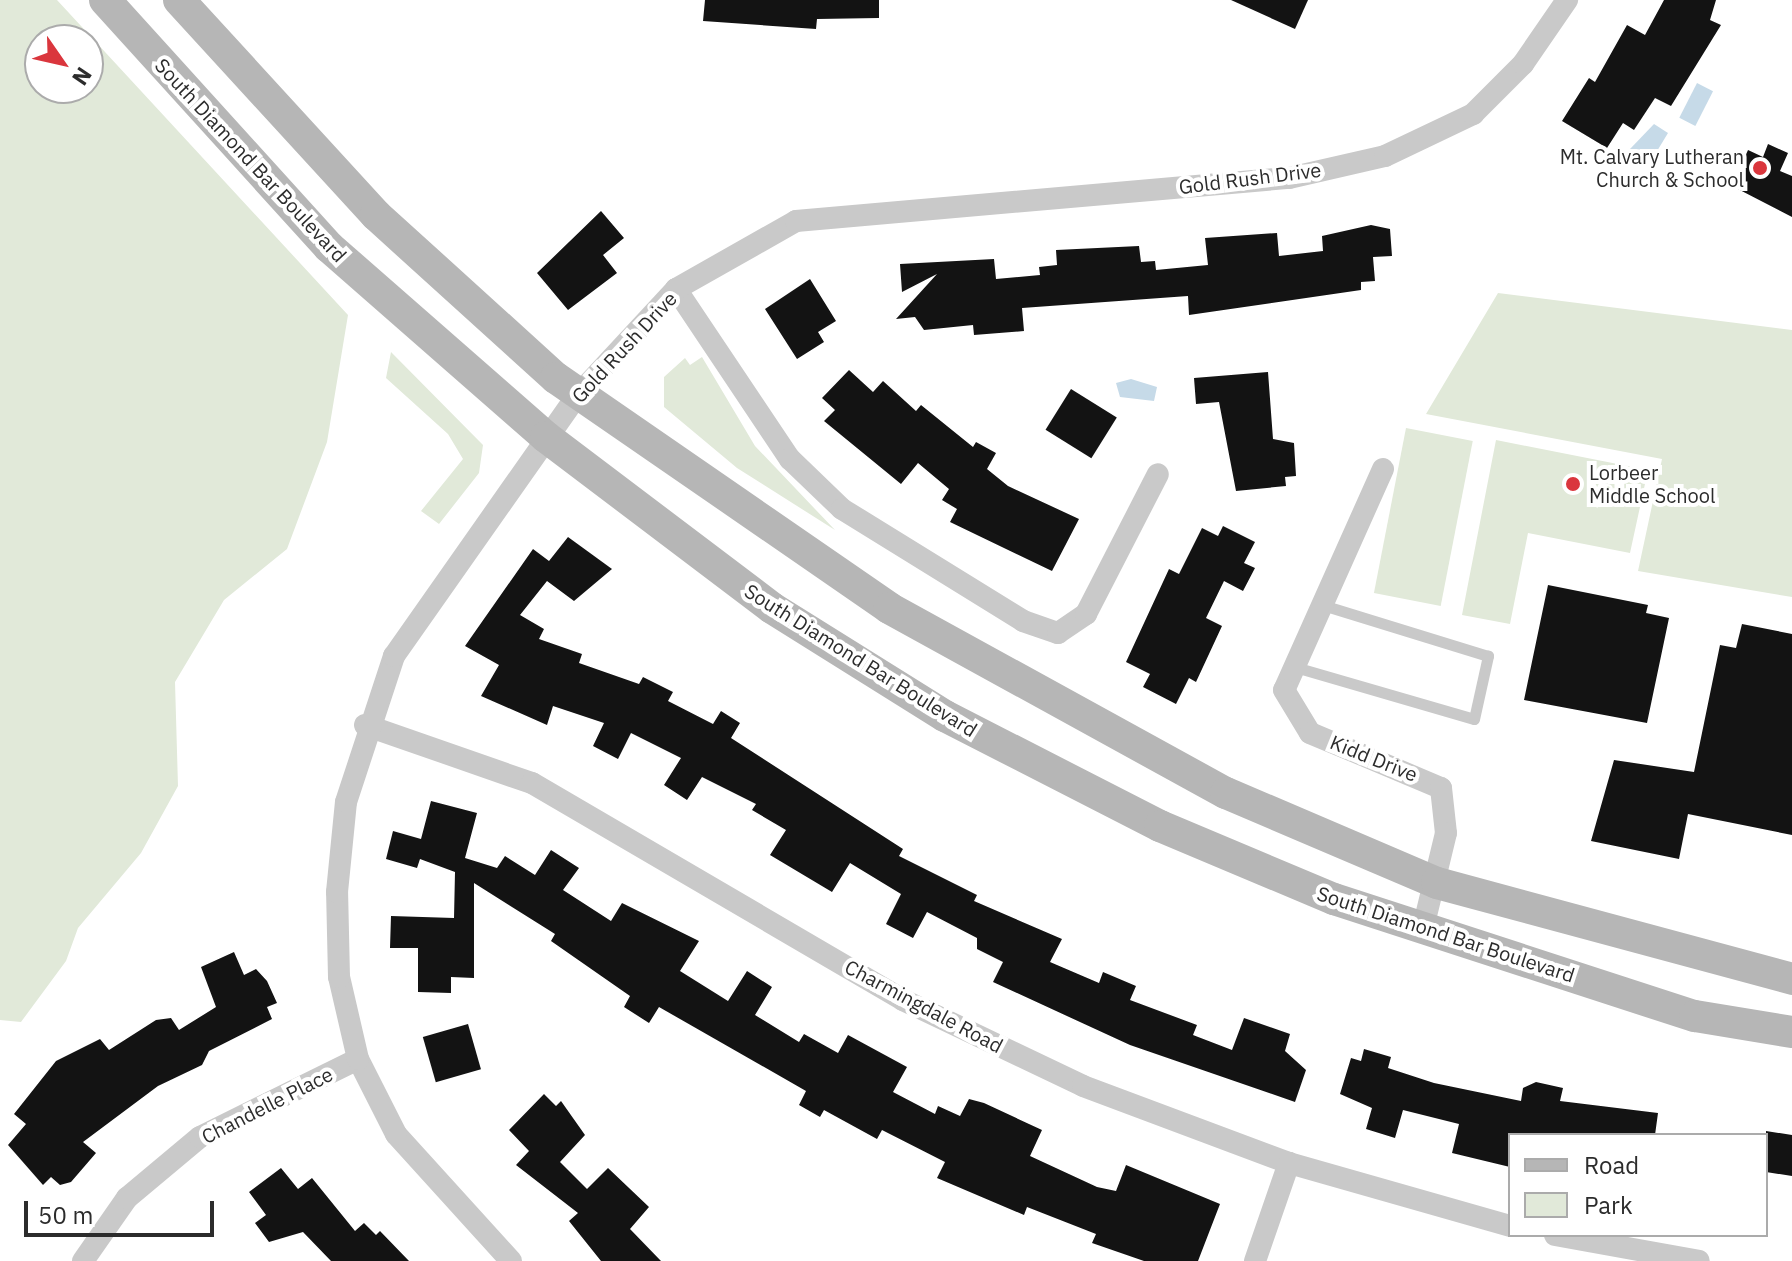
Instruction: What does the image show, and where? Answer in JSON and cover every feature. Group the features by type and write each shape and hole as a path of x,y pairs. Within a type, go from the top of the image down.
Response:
{"main road":[{"name":"South Diamond Bar Boulevard","path":"105,0 329,247 546,437 772,608 945,716 1160,826 1423,928 1695,1016 1792,1032"},
{"path":"179,0 376,215 577,396 889,608 1105,732 1226,793 1437,883 1792,979"}],"street":[{"name":"Gold Rush Drive","path":"511,1261 396,1134 358,1059 339,977 337,892 346,802 365,725 394,656 428,600 577,396 676,289 796,221 1289,178 1385,156 1473,114 1523,64 1567,0"},
{"path":"676,289 790,459 842,509 1023,621 1058,633 1086,614 1158,474"},
{"name":"Kidd Drive","path":"1383,469 1284,690 1310,733 1441,788 1446,833 1437,883 1423,928"},
{"name":"Charmingdale Road","path":"365,725 532,783 903,1000 1083,1086 1289,1163 1508,1225"},
{"name":"Chandelle Place","path":"83,1261 127,1198 200,1137 358,1059"},
{"path":"1255,1261 1289,1163"},
{"path":"1566,1237 1699,1261"}],"lane":[{"path":"1295,667 1474,719 1488,656 1322,605"}],"green space":[{"path":"0,0 57,0 79,24 24,24 24,104 104,104 104,51 348,315 327,442 287,549 224,600 175,682 178,786 141,853 78,928 66,961 21,1022 0,1020"},
{"path":"1498,293 1792,330 1792,597 1638,571 1662,459 1426,414"},
{"path":"391,352 483,445 479,473 439,524 421,511 463,459 448,434 386,378"},
{"path":"702,357 755,446 835,530 737,468 664,407 664,377 685,358 690,365"},
{"path":"1406,428 1473,441 1441,606 1374,593"},
{"path":"1496,440 1648,470 1630,553 1528,533 1510,624 1462,615"}],"water":[{"path":"1697,83 1713,91 1695,126 1679,118"},
{"path":"1654,124 1668,133 1651,161 1635,161 1630,149"},
{"path":"1131,379 1157,387 1154,401 1120,397 1116,383"}],"building":[{"path":"705,0 879,0 879,18 817,19 816,29 703,21"},
{"path":"1231,0 1308,0 1295,29"},
{"path":"1664,0 1716,0 1710,20 1721,25 1671,106 1655,98 1634,130 1623,123 1607,148 1562,121 1589,78 1595,82 1627,25 1645,35"},
{"path":"1768,144 1788,153 1780,171 1792,176 1792,217 1732,186 1748,150 1763,157"},
{"path":"601,211 624,238 603,255 617,273 568,310 537,273"},
{"path":"1371,225 1390,229 1392,256 1373,257 1375,281 1361,282 1361,290 1189,315 1188,296 1022,308 1024,331 974,335 973,325 924,330 915,317 896,319 937,274 902,292 900,264 994,259 996,279 1040,275 1039,267 1057,265 1056,250 1139,246 1141,262 1155,261 1156,270 1208,265 1205,238 1277,233 1279,256 1323,251 1322,236"},
{"path":"810,279 836,321 818,332 824,342 797,359 765,309"},
{"path":"849,370 873,392 883,381 916,411 921,405 973,447 976,442 996,453 987,469 1008,486 1079,519 1052,571 950,522 957,509 942,500 949,489 918,463 901,484 824,421 835,410 822,398"},
{"path":"1268,372 1273,439 1294,443 1296,476 1285,477 1286,486 1236,491 1219,402 1196,404 1194,378"},
{"path":"1071,389 1117,418 1091,458 1046,430"},
{"path":"1223,526 1255,542 1244,563 1255,568 1243,591 1224,581 1206,618 1222,626 1196,682 1189,678 1176,704 1143,687 1150,674 1126,662 1169,569 1179,574 1202,528 1218,536"},
{"path":"568,537 612,569 574,601 547,581 520,615 544,629 539,639 582,654 579,663 639,684 643,677 673,692 668,701 713,724 721,711 740,723 731,738 903,849 899,856 977,895 974,901 1062,939 1050,962 1099,983 1103,972 1136,986 1130,1000 1197,1025 1193,1035 1232,1050 1244,1018 1290,1034 1285,1051 1306,1070 1295,1102 1130,1045 993,982 1003,962 977,949 977,938 927,912 913,938 886,924 901,894 850,863 832,892 770,855 786,830 752,810 756,804 702,777 687,800 664,785 681,758 631,733 618,759 593,746 604,723 553,706 547,725 481,696 499,665 465,646 533,549 549,561"},
{"path":"1548,585 1648,605 1646,613 1669,618 1647,723 1524,700"},
{"path":"1742,624 1792,634 1792,835 1688,814 1679,859 1591,841 1614,760 1694,772 1720,645 1736,648"},
{"path":"431,801 477,813 465,858 497,868 505,856 535,875 551,850 579,868 563,890 611,921 622,903 699,941 680,971 728,1001 747,971 772,987 755,1015 799,1042 804,1034 838,1053 848,1035 907,1067 893,1092 935,1114 938,1106 960,1116 969,1099 984,1103 1042,1130 1030,1156 1097,1187 1116,1191 1126,1165 1220,1204 1198,1261 1144,1261 1092,1243 1096,1234 1027,1207 1024,1215 937,1178 945,1162 882,1130 877,1139 824,1110 820,1117 799,1105 806,1091 659,1007 649,1023 624,1007 630,996 551,941 555,934 474,883 474,978 451,977 451,993 418,992 418,948 390,948 391,916 454,918 455,872 420,859 417,868 386,859 393,831 421,839"},
{"path":"234,952 244,975 256,969 267,981 277,1003 267,1007 272,1019 209,1051 202,1065 158,1086 83,1142 96,1153 71,1182 60,1185 51,1177 43,1185 8,1145 26,1124 14,1114 56,1061 100,1039 109,1050 156,1020 171,1018 179,1030 216,1007 201,967"},
{"path":"468,1024 481,1069 436,1082 423,1037"},
{"path":"1364,1049 1391,1057 1388,1068 1434,1083 1521,1101 1523,1088 1536,1082 1563,1088 1560,1101 1658,1113 1655,1133 1508,1133 1508,1167 1452,1153 1459,1124 1403,1110 1395,1138 1366,1129 1372,1108 1340,1094 1351,1058 1361,1061"},
{"path":"544,1094 556,1106 561,1101 585,1135 560,1162 587,1189 608,1168 649,1207 630,1229 661,1261 601,1261 569,1221 578,1213 516,1165 529,1151 509,1130"},
{"path":"1766,1133 1792,1135 1792,1176 1768,1172"},
{"path":"281,1168 298,1189 312,1178 355,1231 364,1223 376,1235 380,1231 409,1261 331,1261 303,1232 269,1242 255,1223 266,1215 249,1192"}],"place":[{"name":"Mt. Calvary Lutheran Church & School","path":"1760,168"},
{"name":"Lorbeer Middle School","path":"1573,484"}]}
